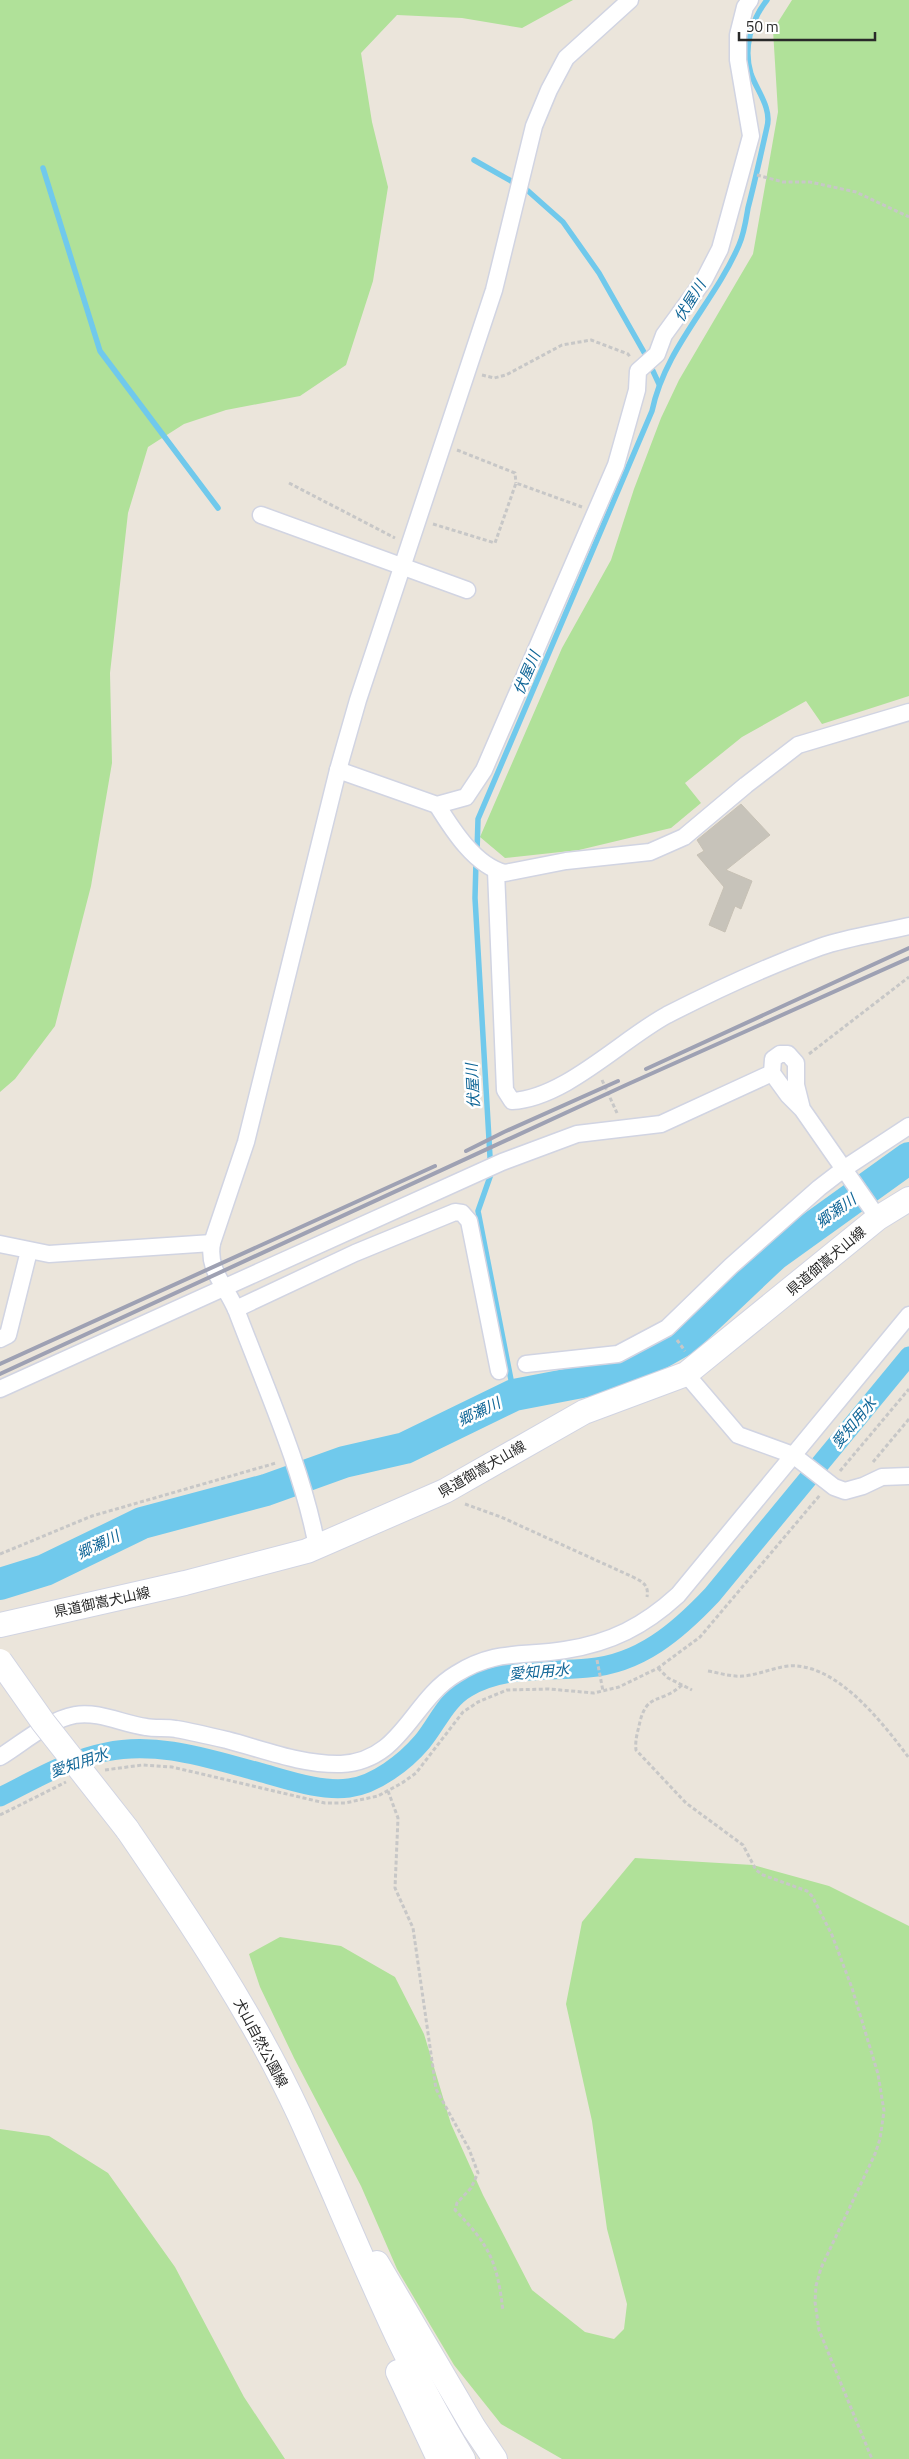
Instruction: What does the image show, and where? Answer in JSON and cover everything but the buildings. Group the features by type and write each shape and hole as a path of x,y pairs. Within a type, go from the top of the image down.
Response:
{"main road":[{"name":"県道御嵩犬山線","path":"0,1625 185,1583 318,1547 445,1492 584,1412 686,1374 875,1212 909,1199"},
{"name":"犬山自然公園線","path":"0,1661 43,1722 127,1829 205,1942 260,2039 298,2114 399,2340 444,2427 463,2459"},
{"path":"325,2176 344,2254 439,2459"},
{"path":"345,2222 385,2273 474,2428 495,2459"}],"street":[{"path":"318,1547 305,1497 236,1309 213,1268 210,1256 212,1243 246,1142 338,770 358,700 494,290 534,126 549,90 566,58 630,0"},
{"path":"338,770 437,804 466,797 484,770 594,511 616,465 637,390 638,371 657,354 664,335 704,280 720,249 743,172 751,136 738,60 738,35 745,6 750,0"},
{"path":"261,515 466,590"},
{"path":"437,804 462,844 496,871 505,872 566,861 650,852 684,837 746,784 798,745 909,712"},
{"path":"496,871 506,1090 512,1101 528,1100 575,1076 665,1016 727,986 822,947 909,926"},
{"path":"802,1109 796,1085 796,1063 788,1054 780,1054 773,1059 772,1072 788,1095 802,1109 875,1212"},
{"path":"0,1389 502,1162 577,1134 661,1124 772,1072"},
{"path":"526,1364 618,1354 667,1328 731,1266 845,1168 909,1126"},
{"path":"236,1309 355,1253 455,1212 462,1212 469,1221 499,1371"},
{"path":"0,1244 49,1254 212,1243"},
{"path":"0,1339 8,1335 29,1251"},
{"path":"0,1758 52,1724 76,1715 106,1718 145,1727 174,1729 316,1764 344,1764 375,1756 400,1736 430,1697 442,1686 455,1675 479,1662 502,1655 565,1650 594,1644 631,1631 664,1608 678,1595 909,1315"},
{"path":"686,1374 738,1435 793,1455 830,1483 845,1490 863,1486 882,1477 909,1476"}],"path":[{"path":"743,172 782,182 810,182 856,192 909,217"},
{"path":"467,372 494,378 506,375 562,345 591,340 628,354 638,371"},
{"path":"429,531 432,523 495,543 516,483 515,473 457,451 455,446"},
{"path":"289,483 409,545"},
{"path":"516,483 594,511"},
{"path":"796,1063 821,1047 838,1031 909,977"},
{"path":"595,1063 624,1127"},
{"path":"882,1477 873,1462 909,1419"},
{"path":"0,1554 92,1516 291,1458"},
{"path":"445,1492 453,1499 501,1517 644,1583 648,1589 648,1596 641,1604"},
{"path":"594,1644 603,1691"},
{"path":"708,1671 728,1676 743,1676 784,1666 811,1668 859,1699 880,1719 909,1758"},
{"path":"658,1668 668,1678 692,1690"},
{"path":"682,1685 676,1690 654,1700 642,1710 636,1750 686,1803 743,1845 756,1870 763,1875 807,1891 812,1896 832,1935 852,1988 878,2074 884,2111 880,2139 822,2268 816,2286 815,2302 819,2330 872,2459"},
{"path":"388,1791 398,1818 395,1888 413,1928 436,2089 469,2149 478,2173 472,2188 457,2203 456,2210 480,2235 492,2256 499,2277 503,2311"}],"green space":[{"path":"0,0 573,0 522,28 462,18 397,15 361,53 372,122 388,187 373,281 346,365 300,396 226,410 184,424 148,447 128,513 110,673 112,763 91,886 55,1026 15,1079 0,1092"},
{"path":"792,0 909,0 909,696 822,724 806,701 742,737 685,783 701,803 671,828 579,850 505,858 480,837 562,648 611,560 634,489 661,418 679,380 753,254 778,112 773,30"},
{"path":"635,1858 753,1865 829,1886 909,1926 909,2459 562,2459 501,2424 454,2365 397,2269 361,2186 294,2058 260,1987 249,1954 280,1937 341,1946 395,1977 424,2034 451,2124 483,2195 532,2290 585,2332 614,2339 624,2329 627,2304 607,2229 592,2121 566,2004 582,1922"},
{"path":"0,2129 49,2136 108,2173 175,2267 244,2397 285,2459 0,2459"}],"waterway":[{"name":"伏屋川","path":"477,852 478,819 652,411 658,388 679,346 717,287 741,241 768,120 766,106 751,74 748,45 757,16 767,0"},
{"path":"474,160 527,190 563,222 599,273 645,354 659,384"},
{"path":"43,168 100,351 218,508"},
{"name":"伏屋川","path":"476,861 475,898 491,1174 478,1211 514,1395"},
{"name":"郷瀬川","path":"0,1584 45,1570 142,1523 266,1490 344,1462 405,1448 514,1395 623,1374 685,1339 774,1255 909,1158"},
{"name":"愛知用水","path":"0,1797 52,1771 92,1755 125,1749 164,1750 183,1753 315,1787 338,1789 359,1786 379,1777 398,1765 422,1742 453,1699 467,1688 481,1681 496,1676 526,1671 588,1668 607,1665 641,1653 672,1633 712,1595 909,1356"}],"railway":[{"path":"646,1069 909,948"},
{"path":"0,1374 626,1085 909,958"},
{"path":"466,1151 618,1081"},
{"path":"0,1364 435,1166"}]}
